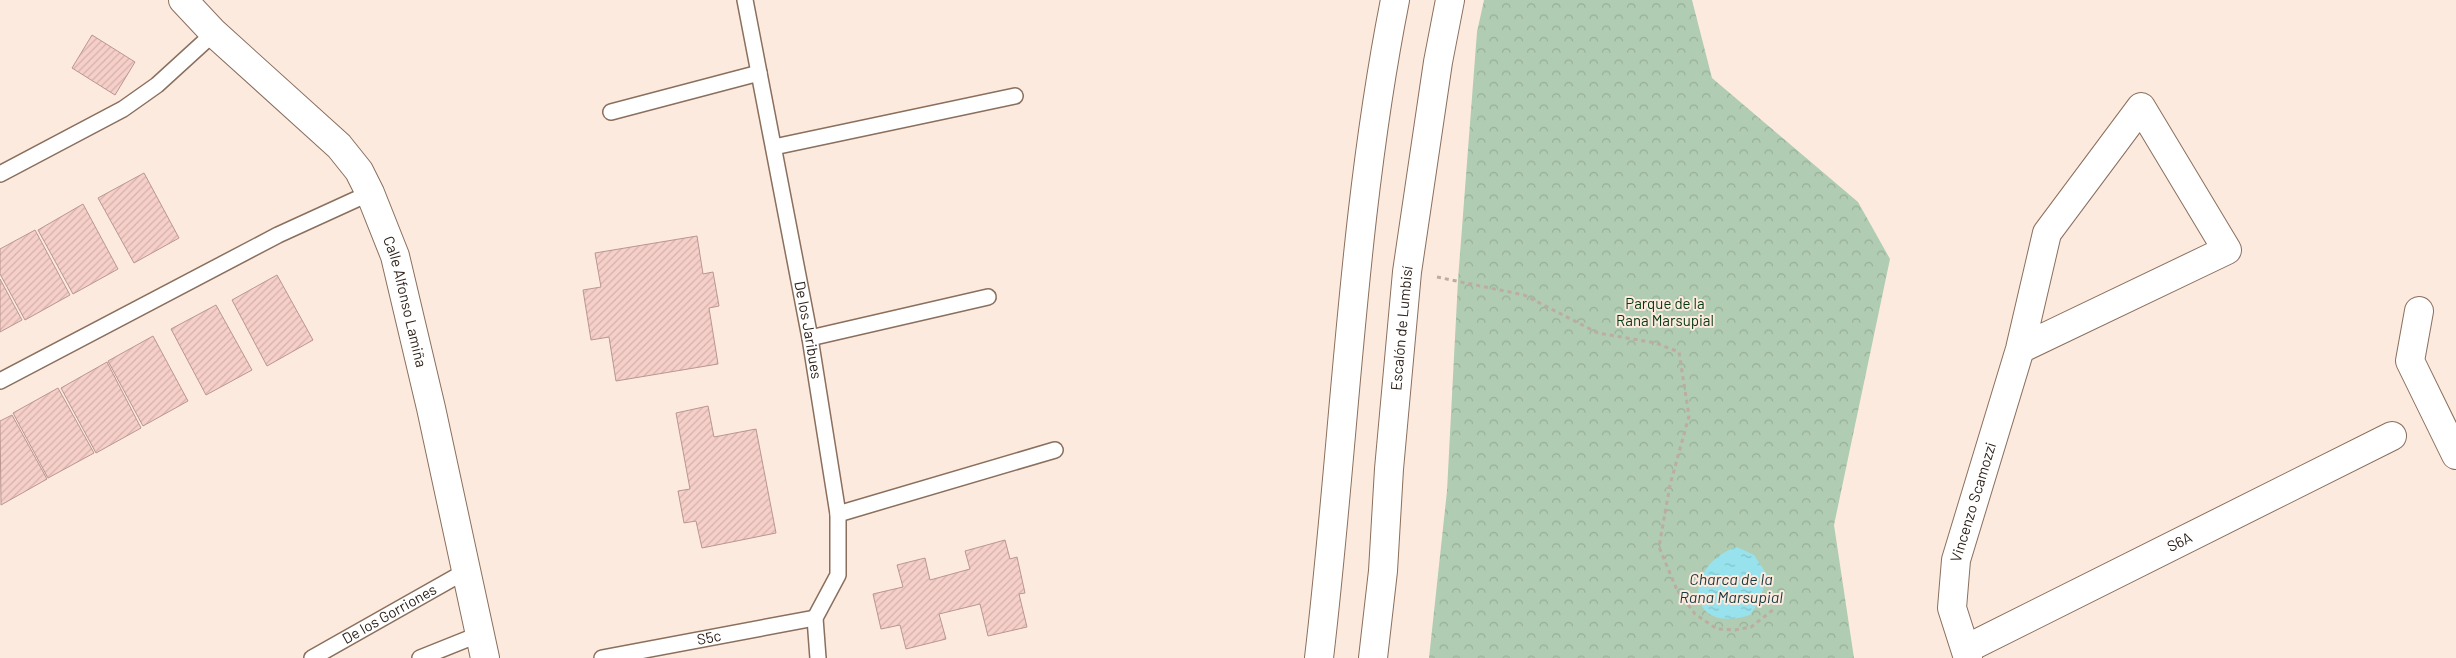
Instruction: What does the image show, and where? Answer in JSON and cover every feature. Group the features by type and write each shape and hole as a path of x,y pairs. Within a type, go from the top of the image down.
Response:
{"street":[{"path":"1319,658 1359,250 1384,56 1395,0"},
{"name":"Escalón de Lumbisí","path":"1373,658 1383,571 1389,468 1407,272 1438,62 1450,0"},
{"name":"Calle Alfonso Lamiña","path":"197,12 339,146 359,171 370,193 395,256 431,408 483,646"},
{"name":"Vincenzo Scamozzi","path":"1967,653 1952,608 1956,560 2020,349 2046,232 2141,107 2227,250 2020,349"},
{"path":"2419,312 2410,361 2456,456"},
{"name":"S6A","path":"1967,653 2392,436"}],"lane":[{"name":"De los Jaribues","path":"745,0 810,338 838,514 838,575 815,618"},
{"path":"0,174 123,109 157,85 197,12"},
{"path":"611,112 759,73"},
{"path":"774,147 1015,96"},
{"path":"0,381 278,235 370,193"},
{"path":"810,338 988,297"},
{"path":"838,514 1055,450"},
{"name":"De los Gorriones","path":"312,658 466,571"},
{"path":"815,618 818,658"},
{"name":"S5c","path":"602,658 815,618"},
{"path":"420,658 483,646"}],"path":[{"path":"1407,272 1458,280 1524,295 1598,334 1656,343 1679,352 1689,416 1670,485 1659,547 1677,590 1695,614 1717,629 1735,630 1751,627 1774,609"}],"green space":[{"name":"Parque de la Rana Marsupial","path":"1484,0 1692,0 1712,78 1858,202 1890,259 1834,525 1854,658 1429,658 1447,491 1458,280 1477,32"}],"water":[{"name":"Charca de la Rana Marsupial","path":"1737,547 1754,555 1768,576 1758,603 1750,615 1728,619 1713,616 1703,607 1699,595 1700,582 1707,568 1719,556"}],"building":[{"path":"92,35 135,62 115,95 72,68"},
{"path":"144,173 179,238 134,263 98,198"},
{"path":"83,204 118,269 73,294 38,230"},
{"path":"35,230 70,295 25,320 0,274 0,249"},
{"path":"697,236 703,274 713,272 719,306 709,308 718,364 616,381 609,337 591,340 583,290 601,287 595,253"},
{"path":"277,275 313,340 267,366 232,300"},
{"path":"0,279 22,320 0,332"},
{"path":"216,305 252,370 206,395 171,329"},
{"path":"153,336 188,401 143,426 108,361"},
{"path":"107,362 141,428 96,453 61,388"},
{"path":"58,388 94,453 48,478 13,413"},
{"path":"708,406 714,437 756,429 776,533 702,548 696,521 684,523 678,491 690,489 676,413"},
{"path":"12,415 47,479 1,505 0,421"},
{"path":"1005,540 1010,559 1017,557 1025,593 1019,594 1027,627 988,636 980,604 939,614 946,639 906,649 900,625 881,629 873,594 903,587 897,565 925,558 930,580 970,569 965,551"}]}
